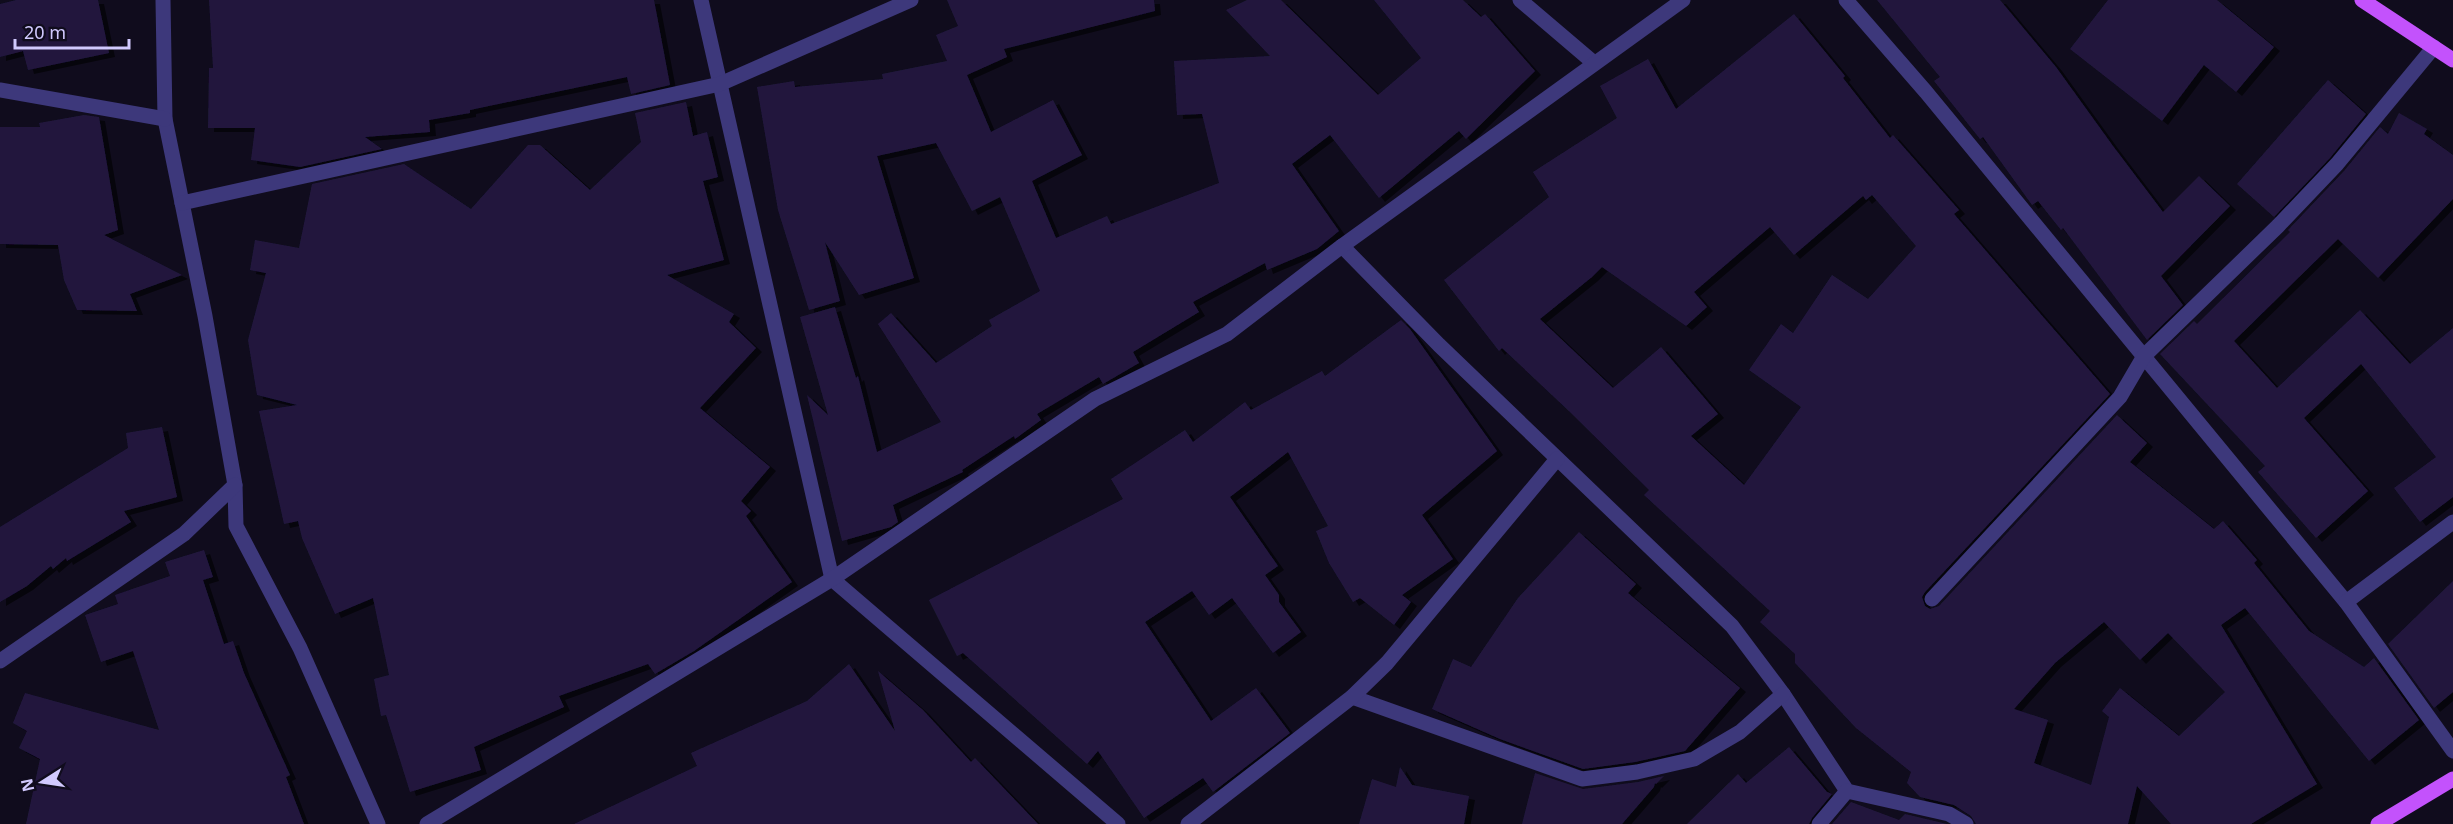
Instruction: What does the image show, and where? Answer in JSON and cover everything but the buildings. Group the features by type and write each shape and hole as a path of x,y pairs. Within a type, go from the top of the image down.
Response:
{"main road":[{"path":"2362,0 2453,60"},
{"path":"2378,824 2453,779"}],"street":[{"path":"163,0 165,119 236,485 236,526 300,648 378,824"},
{"path":"701,0 832,579 1118,824"},
{"path":"182,203 720,84 911,0"},
{"path":"1520,0 1594,63"},
{"path":"427,824 832,579 1095,399 1227,334 1342,246 1683,0"},
{"path":"1846,0 1926,92 2346,602 2453,751"},
{"path":"1932,599 2120,397 2144,356 2278,226 2322,179 2434,47"},
{"path":"0,90 165,119"},
{"path":"1342,246 1439,345 1732,627 1783,694 1848,791 1949,814 1966,824"},
{"path":"1188,824 1352,697 1388,663 1557,459"},
{"path":"0,662 184,534 236,485"},
{"path":"2346,602 2453,522"},
{"path":"1352,697 1582,779 1636,772 1694,759 1740,732 1783,694"},
{"path":"1819,824 1848,791"}]}
